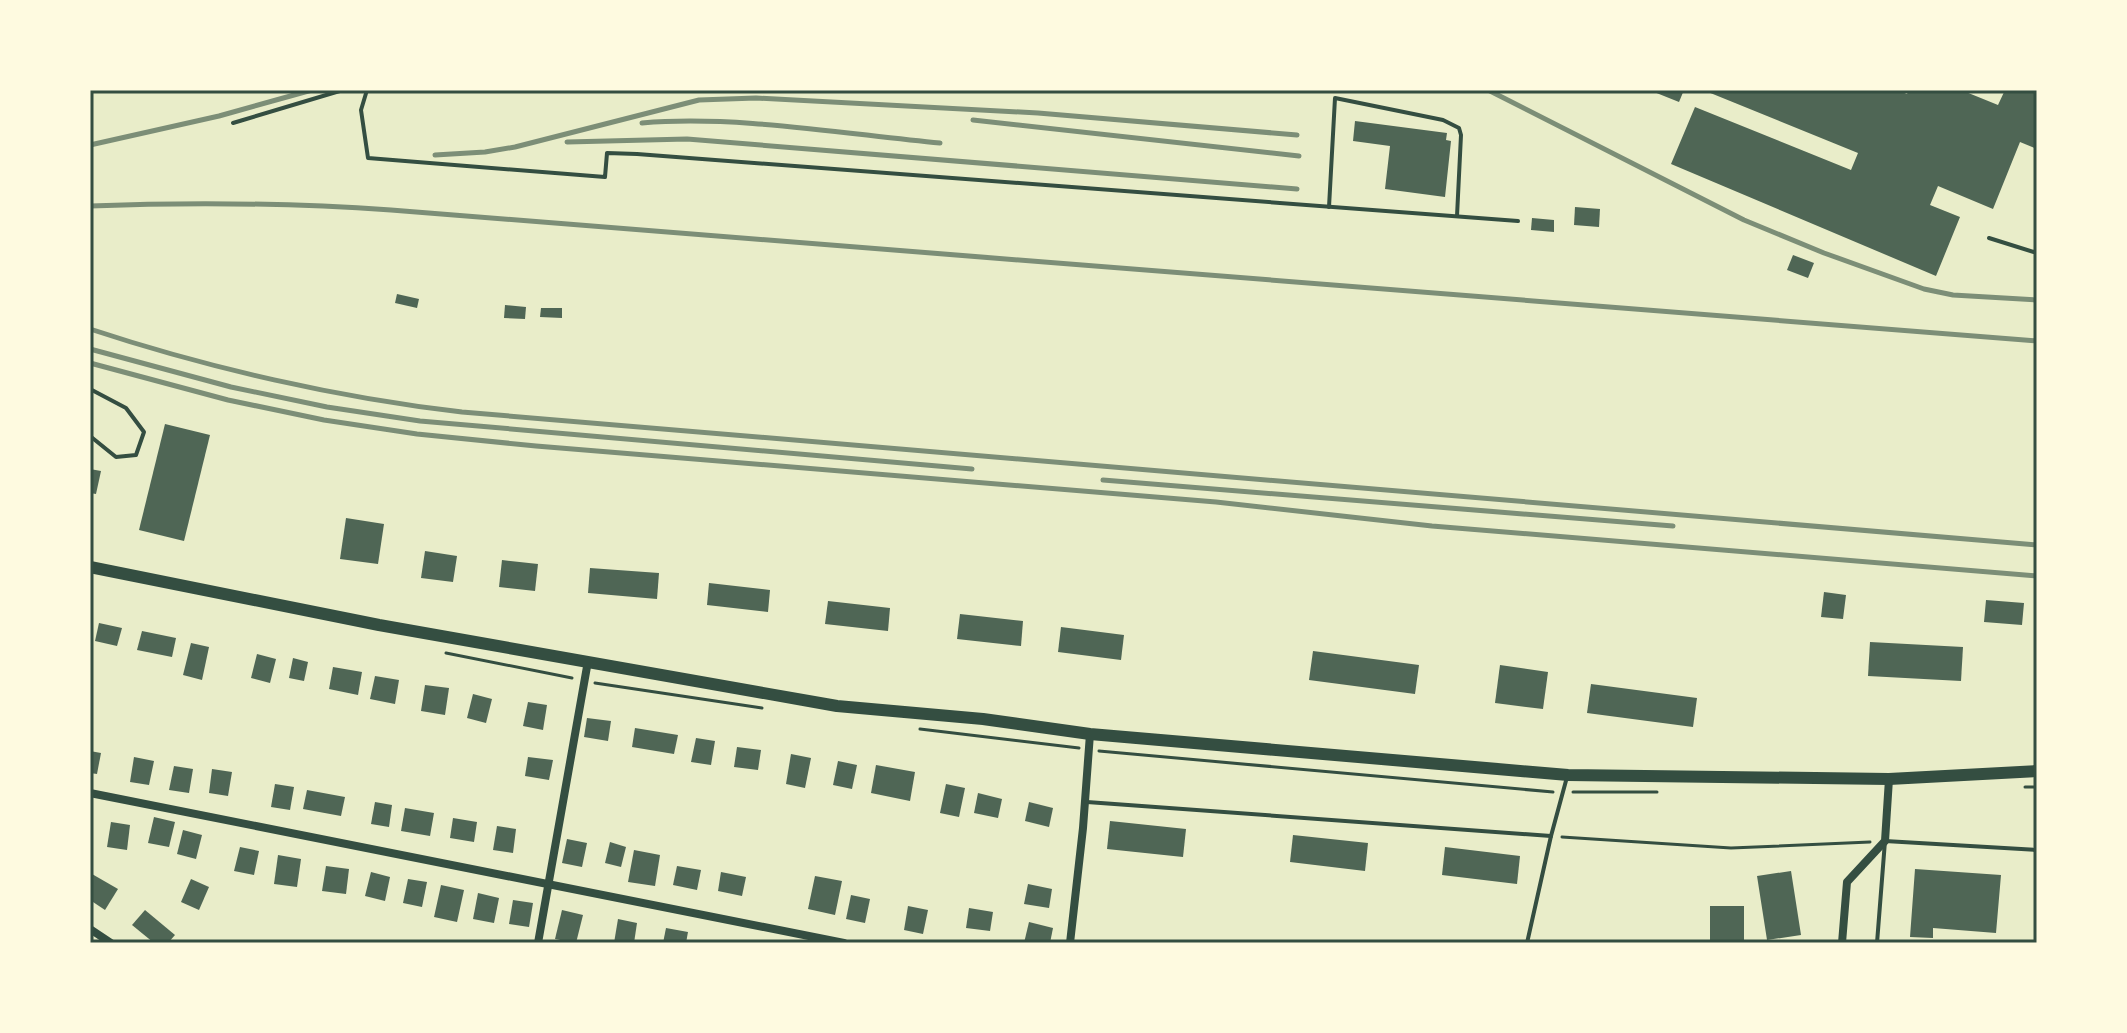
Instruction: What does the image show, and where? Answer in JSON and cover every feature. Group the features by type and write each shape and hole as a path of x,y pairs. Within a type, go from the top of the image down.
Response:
{"main road":[{"path":"90,567 379,625 837,706 983,719 1090,734 1568,775 1889,779 2037,771"}],"street":[{"path":"538,943 588,661"},
{"path":"1070,943 1090,734"},
{"path":"1842,943 1847,882 1885,841 1889,779"},
{"path":"90,793 844,943"},
{"path":"90,929 111,943"}],"lane":[{"path":"233,123 343,90"},
{"path":"367,90 361,110 368,158 605,177 607,153 637,154 1518,221"},
{"path":"1329,207 1335,98 1443,120 1459,128 1457,216"},
{"path":"1989,238 2037,253"},
{"path":"90,389 126,408 144,432 136,455 116,457 90,436"},
{"path":"1527,943 1568,775"},
{"path":"1085,802 1551,836"},
{"path":"1877,943 1885,841 2037,850"}],"path":[{"path":"1551,836 1731,848 1885,841"}],"building":[{"path":"1649,90 1684,90 1679,102"},
{"path":"1703,90 1897,90 1907,94 1909,90 1961,90 1998,105 2005,90 2037,90 2037,149 2020,142 1993,209 1938,186 1930,205 1960,217 1936,276 1671,164 1695,107 1851,170 1858,153"},
{"path":"1355,121 1447,133 1446,140 1451,141 1445,197 1385,189 1390,146 1353,141"},
{"path":"1575,207 1600,209 1599,227 1574,225"},
{"path":"1532,218 1554,220 1554,232 1531,230"},
{"path":"1793,255 1814,263 1808,278 1787,270"},
{"path":"397,294 419,299 417,308 395,303"},
{"path":"505,305 526,307 525,319 504,318"},
{"path":"541,308 562,308 562,318 540,317"},
{"path":"165,424 210,435 184,541 139,530"},
{"path":"90,469 101,471 96,494 90,493"},
{"path":"346,518 384,524 378,564 340,559"},
{"path":"425,551 457,556 453,582 421,578"},
{"path":"502,560 538,564 535,591 499,587"},
{"path":"590,568 659,573 657,599 588,593"},
{"path":"709,583 770,590 768,612 707,605"},
{"path":"1824,592 1846,595 1843,619 1821,617"},
{"path":"1986,600 2024,603 2022,625 1984,622"},
{"path":"828,601 890,608 888,631 825,624"},
{"path":"960,614 1023,621 1021,646 957,639"},
{"path":"99,623 122,628 117,646 95,641"},
{"path":"1061,627 1124,635 1121,660 1058,652"},
{"path":"142,631 176,638 172,657 137,650"},
{"path":"1870,642 1963,647 1961,681 1868,676"},
{"path":"191,643 209,647 202,680 183,675"},
{"path":"1313,651 1419,665 1415,694 1309,680"},
{"path":"257,654 276,659 270,683 251,678"},
{"path":"293,658 308,662 304,681 289,678"},
{"path":"1500,665 1548,672 1543,709 1495,703"},
{"path":"333,667 362,672 358,695 329,689"},
{"path":"375,676 399,680 395,704 370,699"},
{"path":"1591,684 1697,698 1693,727 1587,713"},
{"path":"425,685 449,688 445,715 421,711"},
{"path":"473,694 492,699 486,723 467,718"},
{"path":"528,702 547,705 543,730 523,726"},
{"path":"587,718 611,721 608,741 584,737"},
{"path":"635,728 678,735 674,754 632,747"},
{"path":"696,738 715,741 711,765 691,762"},
{"path":"737,747 761,750 758,770 734,767"},
{"path":"90,751 101,753 97,774 90,773"},
{"path":"791,754 811,758 805,788 786,784"},
{"path":"134,757 154,761 149,785 130,782"},
{"path":"528,757 553,760 549,780 525,776"},
{"path":"838,761 857,765 852,789 833,785"},
{"path":"876,765 915,772 910,801 871,793"},
{"path":"174,766 193,769 189,793 169,790"},
{"path":"212,769 232,772 228,796 209,793"},
{"path":"275,784 294,787 290,810 271,807"},
{"path":"946,784 965,788 959,817 940,813"},
{"path":"307,790 345,797 341,816 303,809"},
{"path":"978,793 1002,799 998,818 974,813"},
{"path":"375,802 392,805 389,827 371,824"},
{"path":"1029,802 1053,808 1049,827 1025,821"},
{"path":"405,808 434,813 430,836 401,831"},
{"path":"154,817 175,822 169,847 148,843"},
{"path":"453,818 477,822 474,842 450,838"},
{"path":"1110,821 1186,829 1183,857 1107,849"},
{"path":"111,822 130,825 127,850 107,847"},
{"path":"497,826 516,829 513,853 493,850"},
{"path":"183,830 202,835 196,859 177,854"},
{"path":"1293,835 1368,843 1365,871 1290,862"},
{"path":"567,839 587,843 582,867 562,863"},
{"path":"610,842 626,847 621,867 605,863"},
{"path":"240,847 259,851 254,875 234,871"},
{"path":"1445,847 1520,856 1517,884 1442,875"},
{"path":"634,850 660,855 655,886 628,882"},
{"path":"278,855 301,859 297,887 274,884"},
{"path":"326,866 349,869 346,894 322,891"},
{"path":"677,866 701,870 697,890 673,885"},
{"path":"1915,869 2001,875 1996,933 1933,928 1933,938 1910,937"},
{"path":"1791,871 1801,935 1767,940 1757,876"},
{"path":"371,872 390,877 385,901 365,896"},
{"path":"721,872 746,877 742,896 718,891"},
{"path":"92,874 118,889 105,910 90,900"},
{"path":"815,876 842,881 835,915 808,909"},
{"path":"191,879 209,887 199,910 181,902"},
{"path":"408,879 427,882 422,907 403,903"},
{"path":"1028,884 1052,889 1049,908 1024,904"},
{"path":"441,885 464,890 457,922 434,917"},
{"path":"478,893 499,898 494,923 473,919"},
{"path":"851,895 870,899 865,923 846,919"},
{"path":"513,900 533,903 529,927 509,924"},
{"path":"908,906 928,910 923,934 904,930"},
{"path":"1710,906 1744,906 1744,943 1710,943"},
{"path":"969,908 993,912 990,931 966,928"},
{"path":"145,910 175,935 168,943 154,943 132,925"},
{"path":"562,910 583,915 576,943 555,939"},
{"path":"618,919 637,923 634,943 614,943"},
{"path":"1029,922 1053,928 1050,943 1024,943"},
{"path":"666,928 688,932 686,943 663,943"}],"railway":[{"path":"90,145 219,116 312,90"},
{"path":"1488,90 1744,220 1824,253 1924,289 1953,295 2037,300"},
{"path":"435,155 515,147 699,100 756,98 1038,113 1297,135"},
{"path":"973,120 1299,156"},
{"path":"642,123 753,123 940,143"},
{"path":"567,142 687,139 1297,189"},
{"path":"90,206 240,204 391,210 2037,341"},
{"path":"90,329 274,380 369,399 462,412 2037,545"},
{"path":"90,349 231,387 327,407 420,421 972,469"},
{"path":"90,363 228,400 324,420 417,434 1216,502 1432,526 2037,576"},
{"path":"1103,480 1673,526"}]}
